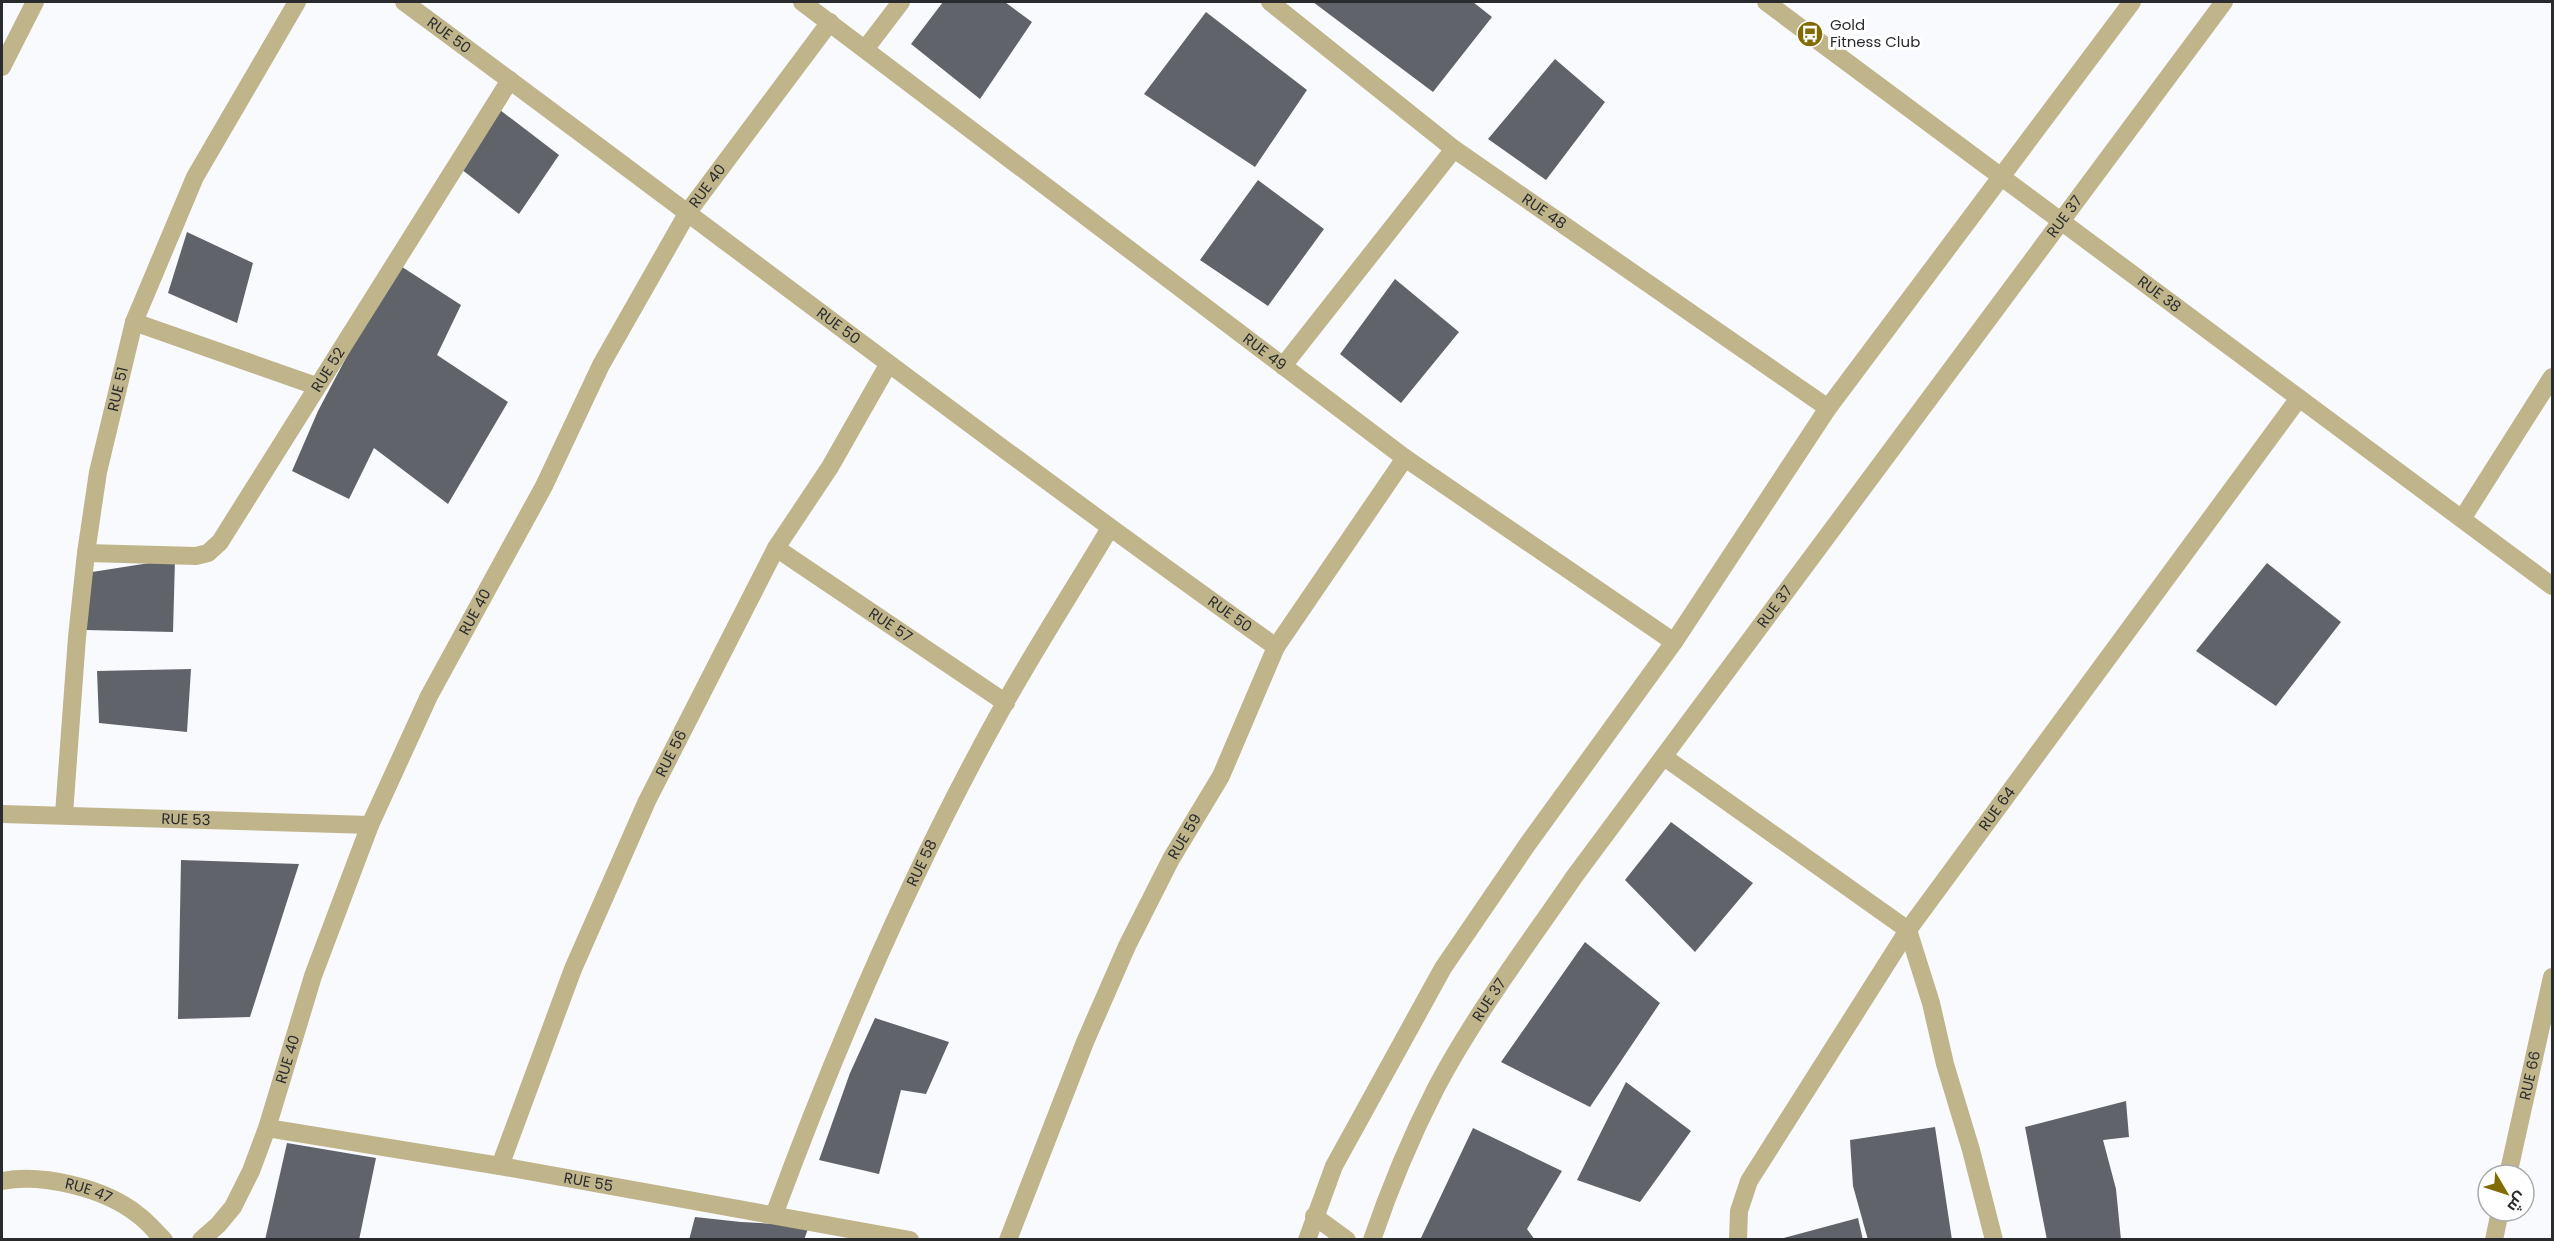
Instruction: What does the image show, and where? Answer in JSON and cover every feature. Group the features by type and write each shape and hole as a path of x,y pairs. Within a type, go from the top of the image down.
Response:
{"street":[{"path":"2,67 35,2"},
{"name":"RUE 51","path":"64,814 77,638 86,553 98,472 134,322 195,177 297,2"},
{"name":"RUE 50","path":"404,2 688,212 888,365 1276,647"},
{"path":"802,2 866,48 901,2"},
{"name":"RUE 48","path":"1270,2 1454,149 1828,408"},
{"name":"RUE 38","path":"1766,2 2553,586"},
{"path":"1307,1239 1334,1166 1443,968 1527,845 1674,642 1828,408 2000,175 2132,2"},
{"name":"RUE 37","path":"1372,1239 1389,1189 1437,1087 1504,979 1574,877 2060,219 2224,2"},
{"name":"RUE 40","path":"201,1239 218,1225 232,1207 251,1171 267,1128 313,976 370,825 429,696 544,486 601,365 688,212 830,22"},
{"name":"RUE 49","path":"866,48 1405,458 1674,642"},
{"name":"RUE 52","path":"86,553 196,556 208,553 230,530 316,386 510,80"},
{"path":"1283,366 1454,149"},
{"path":"134,322 316,386"},
{"name":"RUE 56","path":"500,1166 573,969 647,801 776,548 830,467 888,365"},
{"path":"2462,519 2553,377"},
{"name":"RUE 64","path":"1738,1239 1739,1211 1749,1181 1908,930 2299,398"},
{"name":"RUE 59","path":"1008,1239 1046,1137 1127,946 1171,859 1221,776 1276,647 1405,458"},
{"name":"RUE 58","path":"774,1215 837,1048 874,965 957,793 1005,703 1110,528"},
{"name":"RUE 57","path":"776,548 1005,703"},
{"path":"1664,757 1908,930 1931,1003 1945,1064 1971,1150 1994,1239"},
{"name":"RUE 53","path":"2,814 64,814 370,825"},
{"name":"RUE 66","path":"2511,1163 2553,977"},
{"name":"RUE 55","path":"267,1128 500,1166 910,1239"},
{"name":"RUE 47","path":"2,1180 20,1177 81,1185 136,1213 164,1239"},
{"path":"1314,1216 1347,1239"},
{"path":"2494,1239 2497,1223"}],"building":[{"path":"943,2 1005,2 1032,22 980,99 911,44"},
{"path":"1313,2 1473,2 1492,17 1433,92"},
{"path":"1206,12 1307,90 1255,167 1144,94"},
{"path":"1555,59 1605,102 1546,180 1488,139"},
{"path":"500,110 559,155 519,214 461,169"},
{"path":"1258,180 1324,229 1268,306 1200,260"},
{"path":"187,232 253,263 237,323 168,293"},
{"path":"396,263 461,305 437,355 508,402 448,504 374,448 349,499 292,471 318,411"},
{"path":"1395,279 1459,332 1401,403 1340,354"},
{"path":"175,559 173,632 85,630 92,572"},
{"path":"2267,563 2341,622 2276,706 2196,651"},
{"path":"191,669 187,732 99,723 97,671"},
{"path":"1671,822 1753,883 1695,952 1625,880"},
{"path":"181,860 299,864 250,1017 178,1019"},
{"path":"1585,942 1660,1003 1590,1107 1501,1062"},
{"path":"875,1018 949,1042 926,1094 901,1090 879,1174 819,1160 850,1073"},
{"path":"1626,1082 1691,1131 1640,1202 1577,1180"},
{"path":"2126,1101 2129,1137 2103,1140 2116,1189 2121,1240 2047,1240 2025,1127"},
{"path":"1935,1127 1952,1240 1868,1240 1853,1186 1850,1140"},
{"path":"1473,1128 1562,1171 1527,1229 1535,1240 1420,1240"},
{"path":"287,1143 376,1158 359,1240 265,1240"},
{"path":"695,1217 809,1226 804,1240 689,1240"},
{"path":"1858,1218 1863,1240 1780,1240 1780,1239"}],"place":[{"name":"Gold Fitness Club","path":"1810,34"}]}
